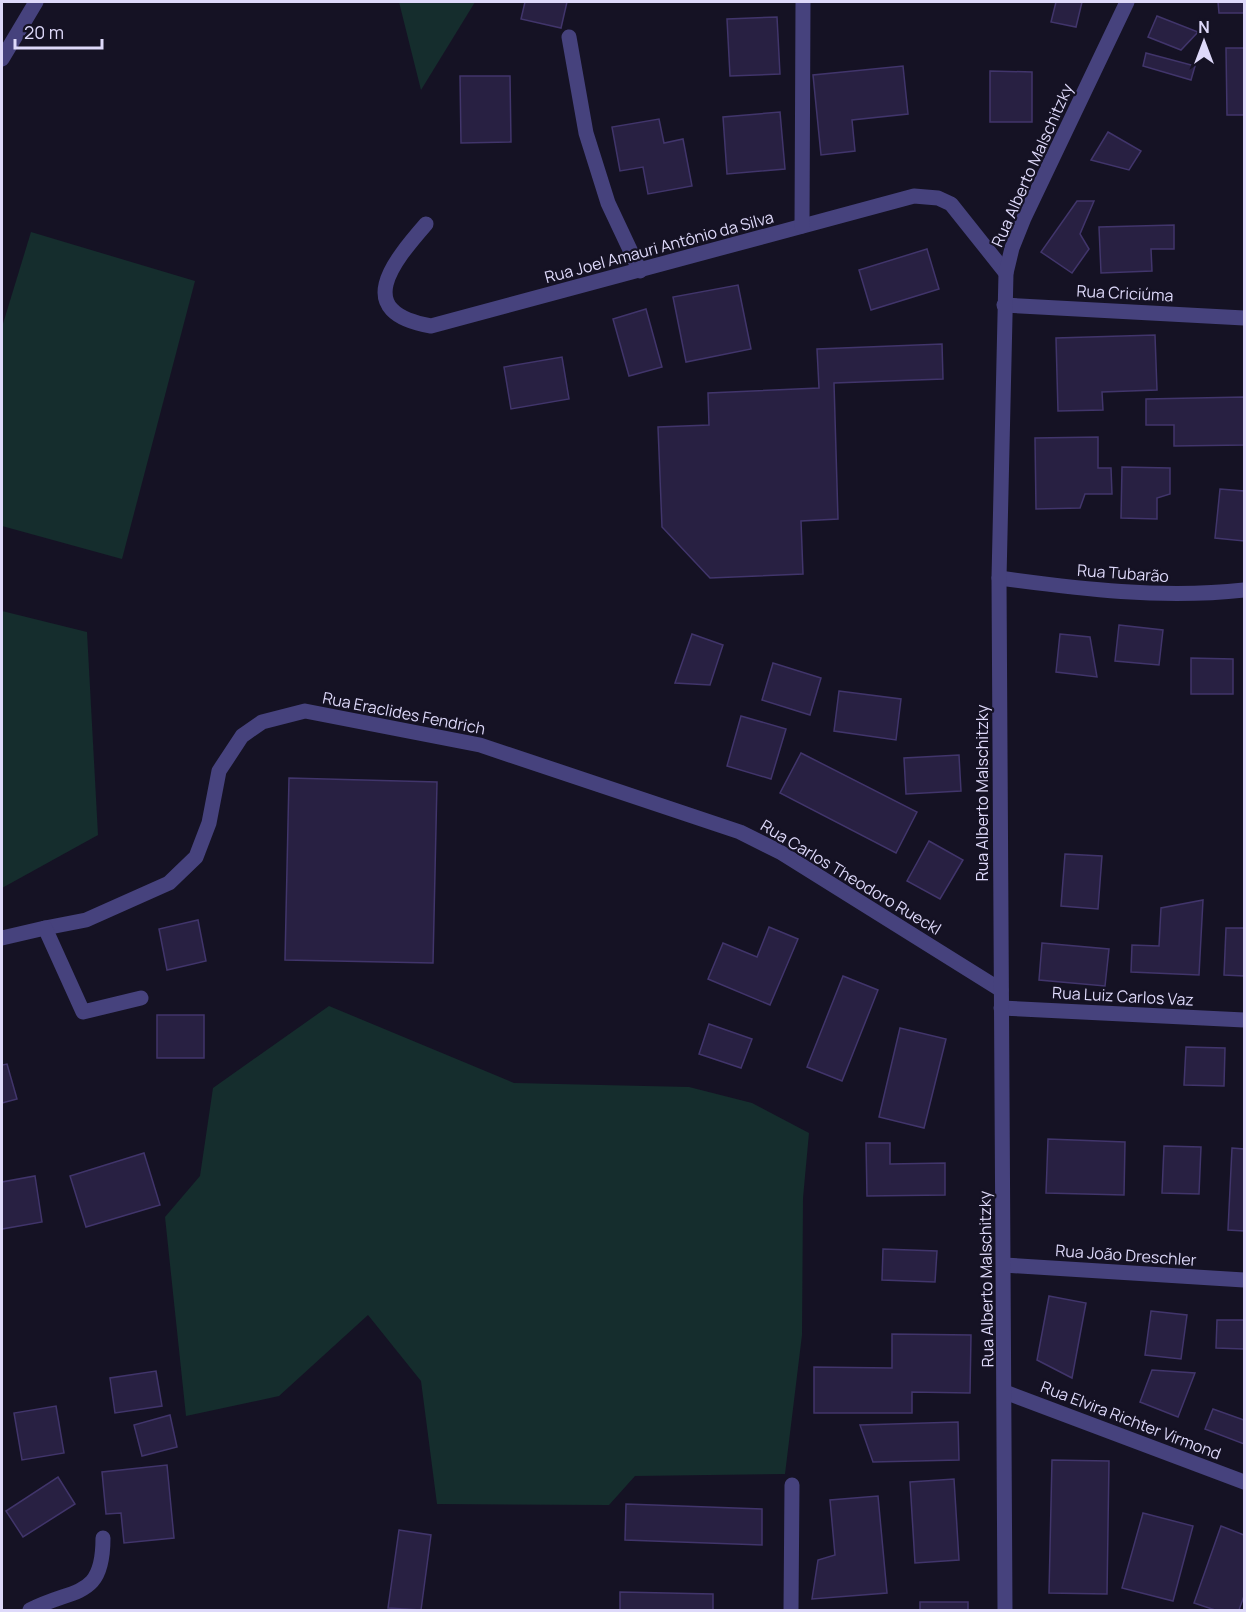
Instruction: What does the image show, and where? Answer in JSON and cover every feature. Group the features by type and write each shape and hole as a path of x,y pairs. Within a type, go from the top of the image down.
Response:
{"street":[{"path":"2,59 36,2"},
{"path":"802,226 803,2"},
{"name":"Rua Alberto Malschitzky","path":"1005,1611 999,578 1006,273 1012,248 1024,218 1127,2"},
{"path":"569,37 586,132 608,203 640,271"},
{"name":"Rua Joel Amauri Antônio da Silva","path":"426,224 395,259 386,278 387,300 395,315 412,323 431,326 451,323 914,196 939,198 951,204 1006,273"},
{"name":"Rua Criciúma","path":"1004,305 1245,318"},
{"name":"Rua Tubarão","path":"999,578 1064,587 1174,595 1245,590"},
{"name":"Rua Eraclides Fendrich","path":"2,938 86,920 169,884 196,857 209,823 219,771 242,736 262,722 305,711 480,745 676,809"},
{"name":"Rua Carlos Theodoro Rueckl","path":"676,809 740,832 780,852 1000,990"},
{"path":"45,928 83,1012 141,998"},
{"name":"Rua Luiz Carlos Vaz","path":"1000,1008 1245,1020"},
{"name":"Rua João Dreschler","path":"1004,1265 1245,1280"},
{"name":"Rua Elvira Richter Virmond","path":"1005,1392 1245,1482"},
{"path":"791,1611 792,1485"},
{"path":"30,1611 80,1590 93,1582 100,1573 103,1561 103,1538"}],"green space":[{"path":"399,2 475,2 421,90"},
{"path":"31,232 195,281 122,559 2,526 2,327"},
{"path":"2,611 87,632 98,835 2,888"},
{"path":"329,1006 514,1083 689,1087 752,1103 809,1133 803,1198 802,1335 785,1474 635,1476 609,1505 437,1504 421,1381 368,1315 279,1396 186,1416 165,1217 200,1176 213,1088"}],"building":[{"path":"525,2 567,2 561,28 521,19"},
{"path":"1056,2 1082,2 1076,27 1051,22"},
{"path":"1218,2 1244,2 1244,13 1219,13"},
{"path":"1157,16 1198,32 1181,50 1148,37"},
{"path":"777,17 780,74 730,76 727,19"},
{"path":"1226,48 1244,48 1244,115 1227,115"},
{"path":"1146,53 1195,66 1191,80 1143,66"},
{"path":"903,66 908,114 852,120 855,151 821,155 813,75"},
{"path":"990,71 1032,72 1032,122 990,122"},
{"path":"460,76 510,76 511,142 461,143"},
{"path":"780,112 785,169 727,174 723,117"},
{"path":"659,119 664,143 683,139 692,186 648,194 643,167 620,171 612,127"},
{"path":"1108,132 1141,151 1129,170 1091,160"},
{"path":"1077,201 1094,201 1080,234 1089,249 1072,273 1041,252"},
{"path":"1174,225 1174,249 1151,249 1152,271 1101,273 1099,227"},
{"path":"927,249 939,289 871,310 859,270"},
{"path":"738,285 751,349 686,362 673,297"},
{"path":"646,309 662,367 629,376 613,319"},
{"path":"1155,335 1157,390 1102,392 1103,410 1058,411 1056,338"},
{"path":"942,344 943,379 834,383 838,519 801,521 803,574 710,578 662,527 658,427 709,425 708,393 819,388 817,349"},
{"path":"562,357 569,399 511,409 504,367"},
{"path":"1244,397 1244,445 1174,446 1174,425 1146,425 1146,399"},
{"path":"1098,437 1098,468 1111,468 1112,494 1085,494 1080,508 1036,509 1035,438"},
{"path":"1122,467 1170,468 1170,494 1157,498 1157,519 1121,518"},
{"path":"1220,489 1244,491 1244,541 1215,538"},
{"path":"1119,625 1163,630 1159,665 1115,661"},
{"path":"692,634 723,645 710,685 675,683"},
{"path":"1060,634 1090,637 1097,677 1056,672"},
{"path":"1191,658 1233,659 1233,694 1191,694"},
{"path":"773,663 821,678 810,715 762,700"},
{"path":"839,691 901,699 896,740 834,731"},
{"path":"741,716 786,729 771,779 727,766"},
{"path":"801,753 917,812 896,853 780,793"},
{"path":"959,755 961,791 906,794 904,758"},
{"path":"289,778 437,782 433,963 285,960"},
{"path":"929,841 963,860 940,899 907,881"},
{"path":"1065,854 1102,856 1098,909 1061,906"},
{"path":"1203,900 1199,975 1131,972 1132,945 1159,946 1161,908"},
{"path":"198,920 206,961 167,970 159,929"},
{"path":"769,927 798,939 770,1005 708,979 723,943 757,957"},
{"path":"1226,928 1244,928 1244,976 1224,975"},
{"path":"1042,943 1109,949 1105,986 1039,980"},
{"path":"843,976 878,990 842,1081 807,1067"},
{"path":"157,1015 204,1015 204,1058 157,1058"},
{"path":"709,1024 752,1039 741,1068 699,1054"},
{"path":"900,1028 946,1039 924,1128 879,1117"},
{"path":"1186,1047 1225,1048 1224,1086 1184,1085"},
{"path":"7,1064 17,1099 2,1103 2,1065"},
{"path":"1048,1139 1125,1142 1124,1195 1046,1193"},
{"path":"866,1143 890,1143 890,1164 945,1163 945,1195 867,1196"},
{"path":"1164,1146 1201,1147 1199,1194 1162,1193"},
{"path":"1232,1148 1244,1149 1244,1231 1228,1230"},
{"path":"144,1153 160,1205 86,1227 70,1176"},
{"path":"35,1176 42,1222 2,1229 2,1182"},
{"path":"883,1249 937,1251 935,1282 882,1280"},
{"path":"1049,1296 1086,1303 1072,1378 1037,1360"},
{"path":"1151,1311 1187,1315 1181,1359 1145,1355"},
{"path":"1217,1320 1244,1320 1244,1349 1216,1348"},
{"path":"892,1334 971,1335 970,1393 912,1392 912,1413 814,1413 814,1367 892,1368"},
{"path":"1152,1370 1195,1373 1178,1417 1140,1402"},
{"path":"156,1371 162,1406 115,1413 110,1378"},
{"path":"56,1406 64,1453 22,1460 14,1413"},
{"path":"1213,1409 1244,1420 1244,1444 1205,1429"},
{"path":"170,1415 177,1447 142,1456 134,1425"},
{"path":"958,1422 959,1460 873,1462 860,1425"},
{"path":"1052,1460 1109,1461 1107,1594 1049,1593"},
{"path":"167,1465 174,1538 124,1543 121,1513 106,1514 102,1472"},
{"path":"58,1477 75,1504 23,1537 6,1511"},
{"path":"954,1479 959,1560 915,1563 910,1482"},
{"path":"878,1496 887,1593 812,1599 818,1560 835,1555 830,1500"},
{"path":"626,1504 762,1509 762,1545 625,1540"},
{"path":"1143,1513 1193,1526 1173,1601 1122,1588"},
{"path":"1221,1526 1244,1535 1244,1596 1239,1610 1215,1610 1194,1603"},
{"path":"399,1530 431,1535 421,1610 388,1608"},
{"path":"620,1592 713,1594 713,1610 620,1610"},
{"path":"920,1602 968,1602 968,1610 920,1610"}]}
